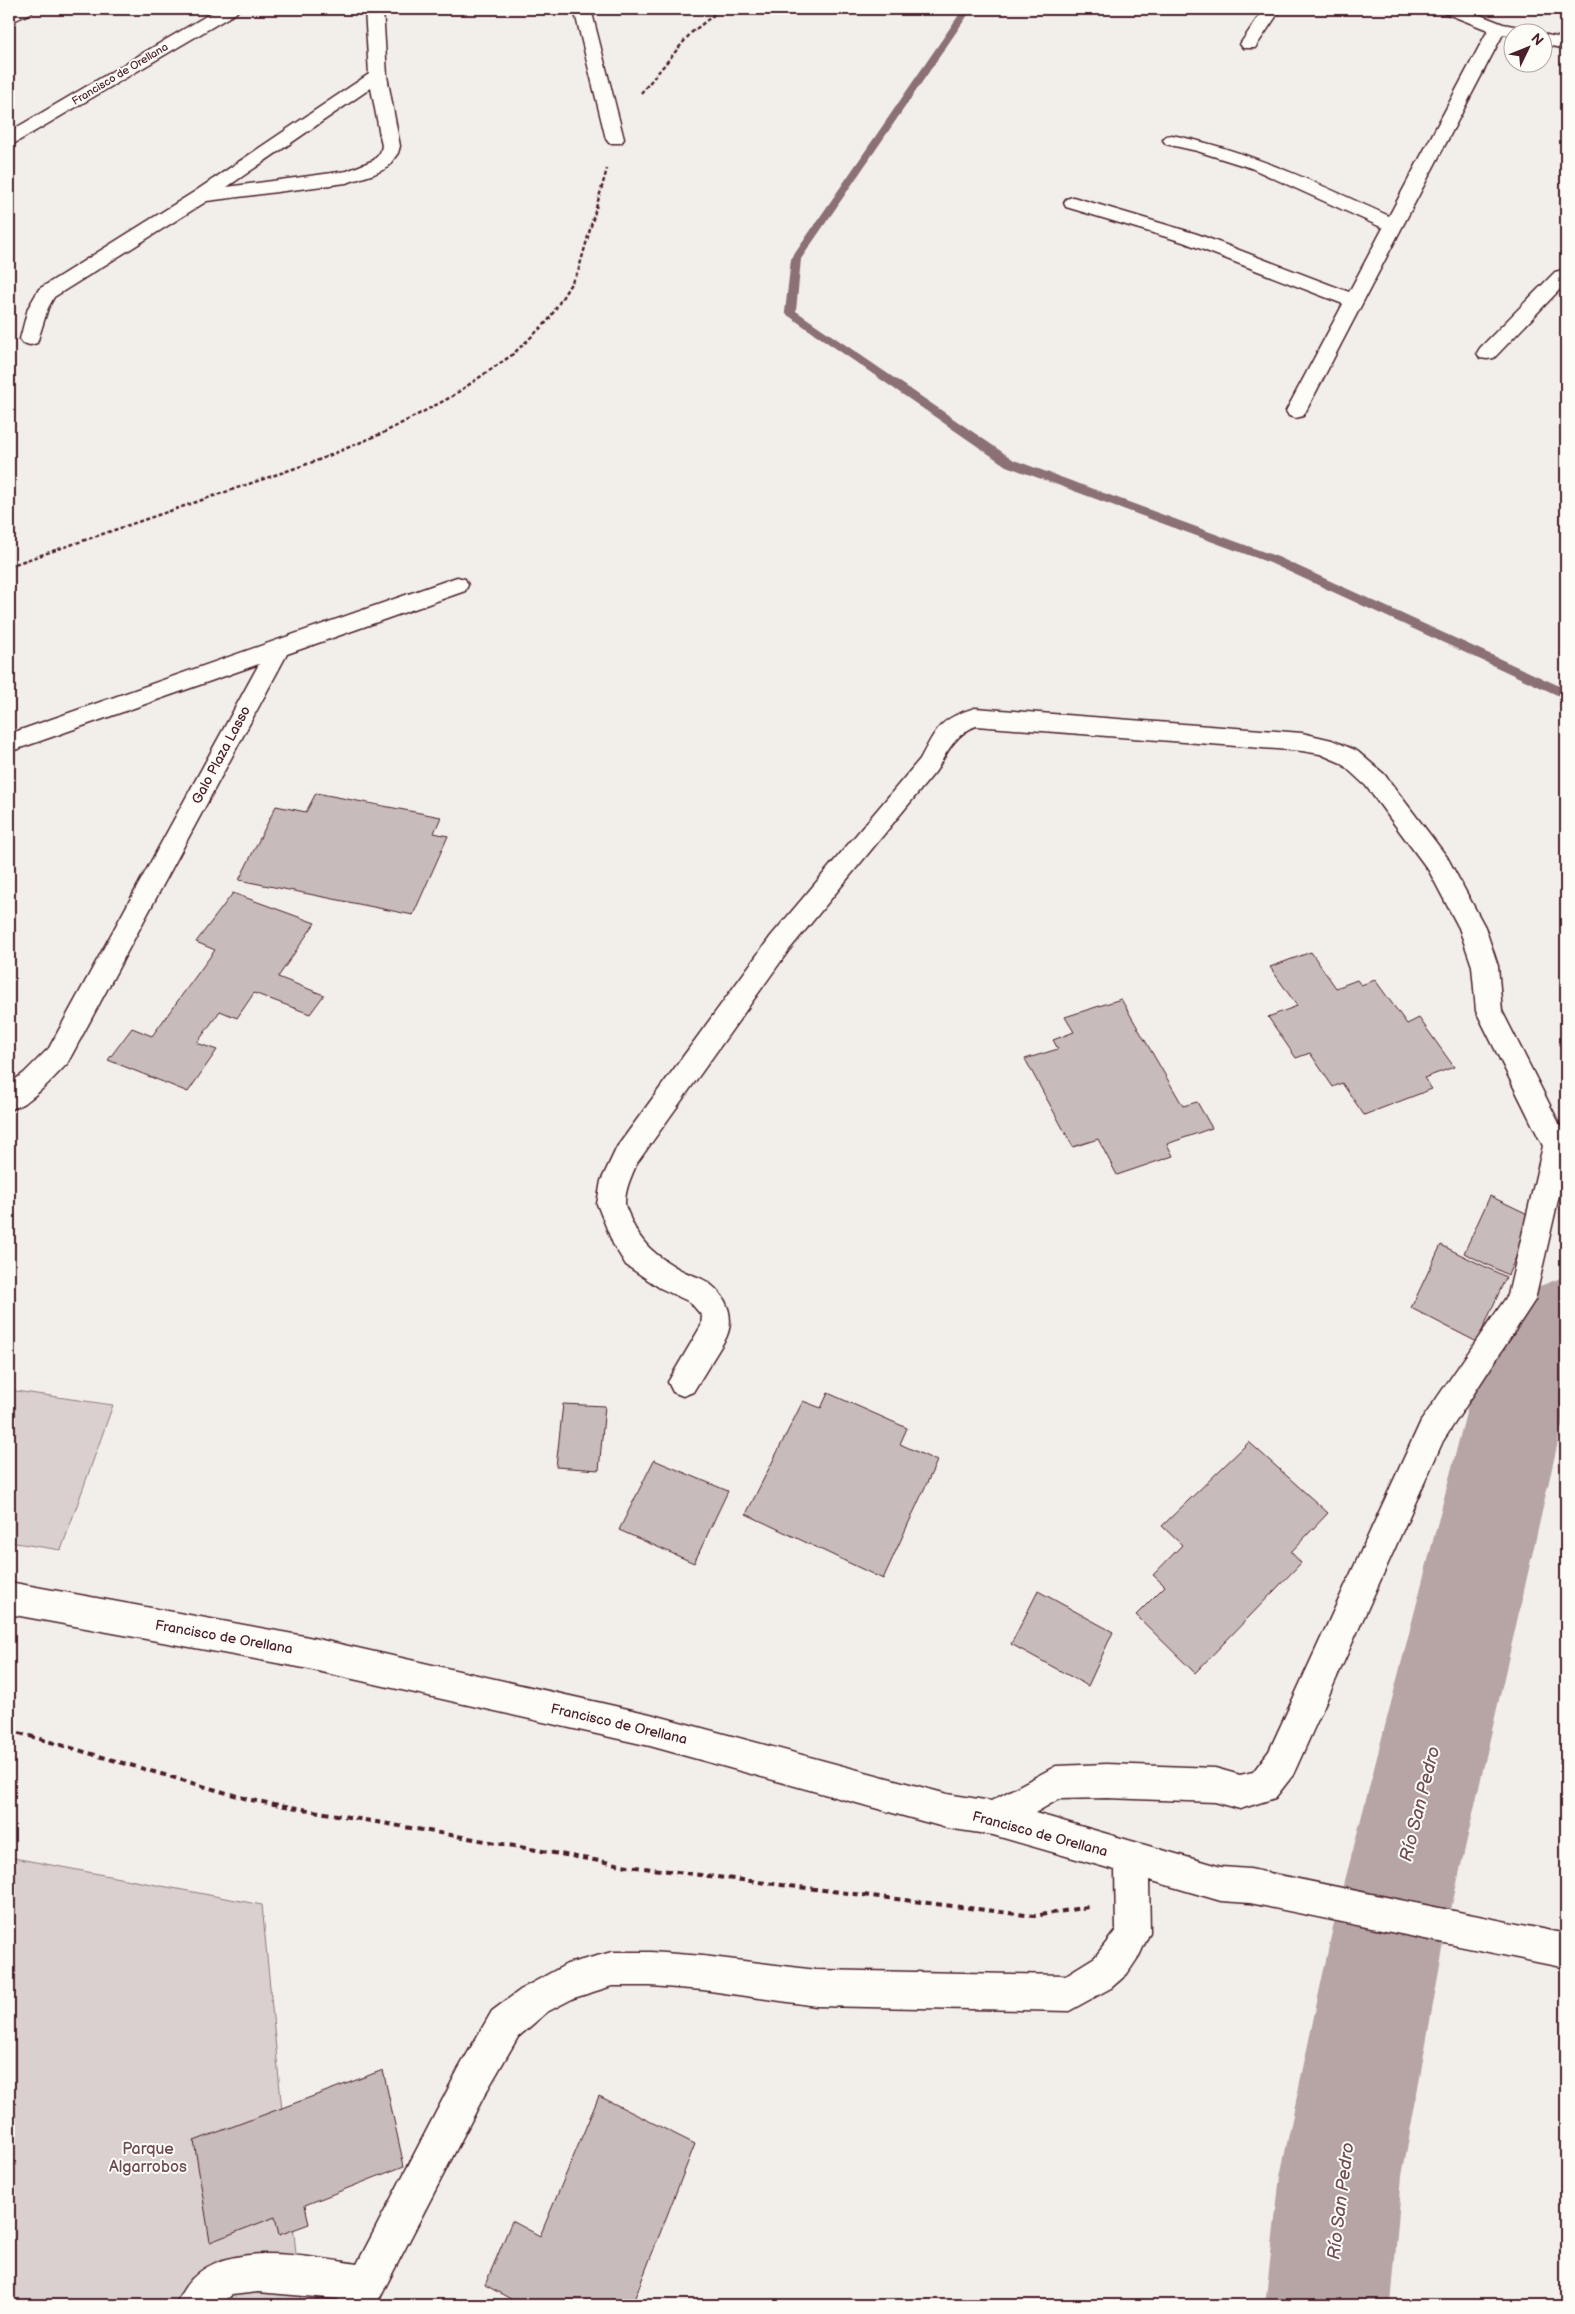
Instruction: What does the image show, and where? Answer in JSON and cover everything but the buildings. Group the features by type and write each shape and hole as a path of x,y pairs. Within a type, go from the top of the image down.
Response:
{"street":[{"path":"9,18 25,9"},
{"name":"Francisco de Orellana","path":"9,139 230,9"},
{"path":"201,196 346,177 364,172 381,164 390,156 391,146 378,76 374,9"},
{"path":"582,9 615,139"},
{"path":"1249,44 1272,9"},
{"path":"1450,9 1502,29"},
{"path":"1296,411 1498,28"},
{"path":"1552,40 1566,44"},
{"path":"30,339 38,308 46,293 201,196 378,76"},
{"path":"1172,140 1204,145 1246,160 1395,226"},
{"path":"1073,203 1190,238 1354,302"},
{"path":"1487,354 1562,276 1566,275"},
{"path":"9,743 457,585"},
{"name":"Galo Plaza Lasso","path":"9,1099 33,1081 58,1056 279,648"},
{"path":"683,1382 716,1330 716,1312 700,1293 670,1280 636,1256 623,1235 611,1204 615,1181 627,1155 780,943 928,765 947,732 960,723 975,717 1302,742 1324,746 1349,757 1375,780 1438,864 1472,927 1485,966 1489,1011 1557,1146 1521,1300 1432,1431 1281,1763 1263,1786 1240,1792 1215,1785 1107,1781 1056,1783 993,1818"},
{"name":"Francisco de Orellana","path":"9,1598 314,1654 650,1730 947,1811 993,1818 1132,1860 1236,1885 1547,1946"},
{"path":"194,2305 202,2293 230,2276 254,2273 362,2294 472,2081 505,2024 536,2000 567,1982 612,1969 651,1969 703,1973 816,1988 1069,1993 1116,1963 1129,1943 1133,1932 1132,1860"}],"path":[{"path":"9,566 316,461 383,433 451,397 512,355 548,321 578,272 615,139 631,106 661,66 691,33 721,9"},
{"path":"9,1730 252,1800 628,1866 1034,1916 1094,1906"}],"green space":[{"path":"9,1390 113,1405 61,1550 9,1542"},
{"name":"Parque Algarrobos","path":"9,1857 262,1905 301,2305 9,2305"}],"waterway":[{"path":"967,9 796,259 790,312 1010,463 1274,560 1566,694"},
{"name":"Río San Pedro","path":"1328,2305 1341,2176 1390,1927 1523,1382 1566,1320"}]}
